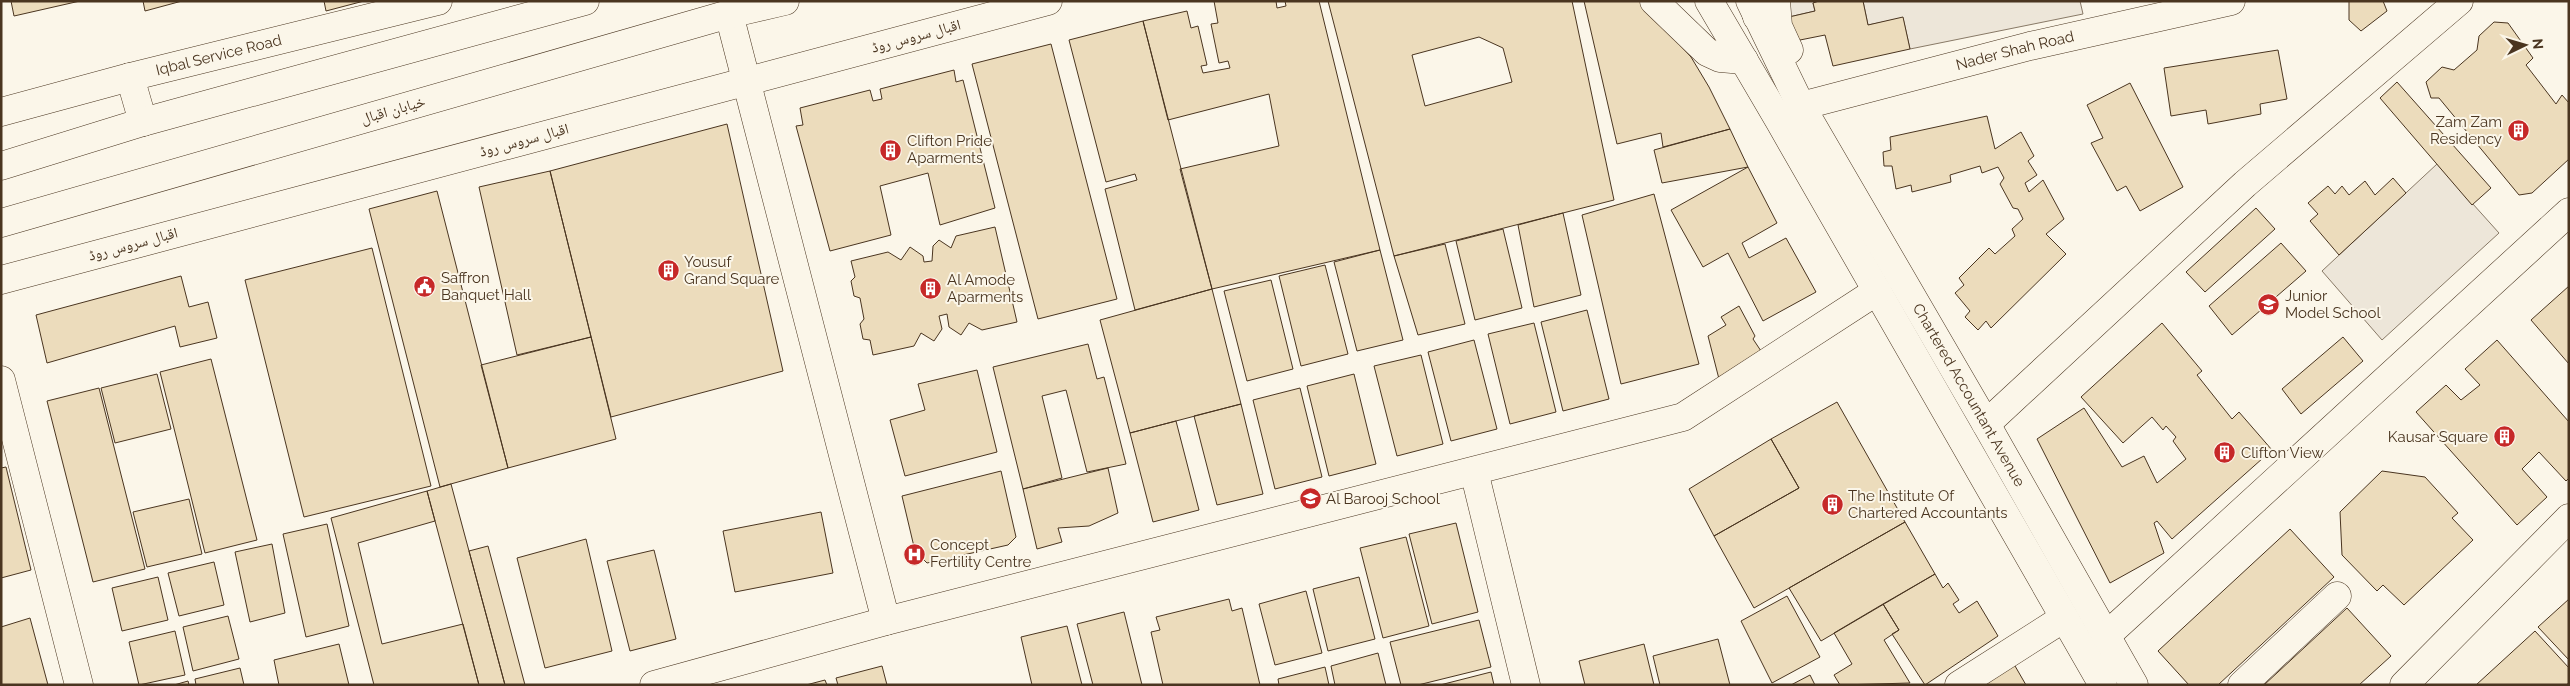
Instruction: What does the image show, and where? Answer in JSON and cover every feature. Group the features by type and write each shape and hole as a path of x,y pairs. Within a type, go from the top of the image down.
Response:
{"street":[{"name":"Iqbal Service Road","path":"1,112 130,77 438,1"},
{"path":"9,161 143,122 585,1"},
{"name":"خیابان اقبال","path":"1,223 729,14 785,1"},
{"name":"اقبال سروس روڈ","path":"1,280 1048,1"},
{"path":"1654,1 1707,52 1720,58 1744,60"},
{"path":"1709,1 1744,60 1798,110"},
{"name":"Nader Shah Road","path":"1798,110 2030,46 2231,1"},
{"path":"1986,424 2245,184 2459,1"},
{"path":"1759,5 1798,110"},
{"path":"729,14 886,620"},
{"path":"130,77 143,122"},
{"name":"Chartered Accountant Avenue","path":"1798,110 1878,291 2103,685"},
{"name":"Chartered Accountant Avenue","path":"1798,110 1986,424 2134,685"},
{"path":"2106,636 2569,212"},
{"path":"654,685 886,620 1683,417 1878,291"},
{"path":"1,380 79,685"},
{"path":"1474,471 1526,685"},
{"path":"2404,685 2569,518"},
{"path":"2242,685 2337,596"},
{"path":"1959,685 2064,618"}],"shaded area":[{"path":"1786,1 1819,1 1813,3 1815,11 1789,17"},
{"path":"1863,1 2080,1 2083,14 1910,49 1903,18 1868,25"},
{"path":"2437,164 2499,233 2382,340 2322,271"}],"building":[{"path":"11,1 80,1 14,16"},
{"path":"143,1 182,1 145,11"},
{"path":"324,1 364,1 326,11"},
{"path":"1214,1 1276,1 1277,8 1286,6 1285,1 1319,1 1380,250 1212,289 1180,169 1279,146 1269,94 1168,120 1143,21 1187,11 1191,28 1198,26 1207,65 1201,66 1203,73 1230,68 1228,61 1219,63 1211,24 1218,23"},
{"path":"1328,1 1572,1 1614,200 1394,256","holes":["1479,37 1503,48 1512,82 1425,106 1412,55"]},
{"path":"1584,1 1640,1 1691,57 1709,87 1730,129 1663,147 1661,133 1617,144"},
{"path":"1819,1 1863,1 1868,25 1903,17 1910,49 1833,66 1825,35 1795,41 1789,17 1815,11 1813,3"},
{"path":"2349,1 2383,1 2387,11 2361,31 2349,20"},
{"path":"1143,21 1212,289 1135,310 1105,189 1137,180 1135,174 1106,182 1069,40"},
{"name":"Zam Zam Residency","path":"2494,22 2508,23 2533,58 2526,65 2556,104 2562,95 2569,103 2569,159 2532,193 2519,195 2439,98 2431,98 2426,82 2442,67 2454,70 2477,50 2479,36"},
{"path":"1051,44 1117,299 1038,319 972,64"},
{"path":"2278,50 2287,99 2260,104 2261,114 2208,124 2206,110 2171,116 2164,68"},
{"name":"Clifton Pride Aparments","path":"954,70 956,82 963,80 995,208 940,225 928,173 880,186 891,235 830,251 796,126 803,125 800,108 870,90 873,101 882,99 880,89"},
{"path":"2397,82 2491,188 2472,205 2380,98"},
{"path":"2130,83 2183,187 2140,211 2126,186 2117,191 2091,143 2103,138 2087,105"},
{"path":"1987,116 1995,149 2021,132 2034,156 2028,161 2037,175 2025,183 2029,192 2043,180 2064,219 2046,234 2066,254 1991,328 1986,321 1978,330 1965,317 1970,311 1955,293 1964,285 1959,278 1989,248 1995,254 2015,236 2012,229 2023,219 2018,209 2013,208 2000,184 2004,178 1998,167 1982,173 1980,166 1950,175 1951,182 1912,192 1911,185 1896,189 1892,166 1884,166 1883,152 1891,150 1890,137"},
{"name":"Yousuf Grand Square","path":"727,124 783,371 611,417 550,171"},
{"path":"1730,129 1748,167 1662,183 1654,150"},
{"path":"1748,167 1777,223 1742,243 1749,258 1786,238 1816,292 1763,321 1728,253 1703,267 1671,210"},
{"path":"550,171 591,337 517,355 479,187"},
{"path":"2393,178 2406,193 2339,255 2310,221 2318,214 2308,203 2328,186 2335,194 2342,186 2349,195 2365,181 2375,195"},
{"name":"Saffron Banquet Hall","path":"437,191 508,468 440,487 369,209"},
{"path":"1654,194 1699,364 1621,384 1582,215"},
{"path":"2256,208 2275,229 2205,292 2186,272"},
{"path":"1563,213 1581,295 1534,307 1518,225"},
{"name":"Al Amode Aparments","path":"995,227 1017,322 982,330 969,323 961,335 949,327 947,314 939,316 942,329 934,341 921,333 914,346 873,355 870,340 863,339 860,324 864,319 860,298 854,296 851,281 855,277 851,261 888,252 901,260 910,247 923,256 924,262 932,261 933,246 939,240 951,248 956,236"},
{"path":"1503,229 1522,308 1475,320 1456,241"},
{"path":"2281,243 2306,271 2232,335 2209,306"},
{"path":"1445,244 1465,324 1418,335 1394,256"},
{"path":"372,248 431,486 304,517 245,280"},
{"path":"1380,250 1403,340 1357,351 1334,262"},
{"path":"1325,265 1348,354 1301,366 1279,276"},
{"path":"181,276 189,307 208,302 217,338 180,347 175,326 47,363 36,315"},
{"path":"1271,280 1293,369 1247,381 1224,291"},
{"path":"2569,286 2569,364 2531,320"},
{"path":"1212,289 1241,404 1130,433 1100,320"},
{"path":"1739,306 1755,336 1753,339 1763,354 1719,379 1708,336 1726,325 1721,317"},
{"path":"1587,310 1609,399 1563,411 1541,322"},
{"path":"1534,323 1556,412 1510,424 1488,334"},
{"name":"Clifton View","path":"2162,323 2202,371 2197,375 2232,419 2239,412 2272,450 2172,539 2157,521 2154,523 2164,553 2110,583 2037,439 2084,408 2122,467 2144,456 2157,483 2186,459 2173,441 2176,437 2166,426 2163,430 2152,417 2123,443 2081,397"},
{"path":"591,337 616,439 508,468 481,365"},
{"path":"2343,337 2363,361 2301,414 2282,389"},
{"path":"1474,340 1497,429 1451,441 1428,352"},
{"name":"Kausar Square","path":"2497,340 2569,422 2569,478 2566,481 2539,452 2522,469 2547,497 2517,525 2416,412 2446,385 2461,400 2480,385 2465,369"},
{"path":"1088,344 1097,379 1104,377 1126,464 1087,472 1066,390 1042,396 1062,478 1023,489 993,367"},
{"path":"1421,355 1443,444 1397,456 1374,366"},
{"path":"211,359 257,540 205,553 160,372"},
{"path":"977,370 997,452 905,476 890,420 925,410 918,384"},
{"path":"157,374 171,429 115,443 101,388"},
{"path":"1354,374 1376,464 1329,476 1307,386"},
{"path":"99,388 145,569 93,582 47,401"},
{"path":"1300,388 1322,477 1275,489 1253,400"},
{"name":"The Institute Of Chartered Accountants","path":"1837,402 1905,522 1754,608 1714,536 1799,488 1771,439"},
{"path":"1241,404 1263,494 1217,505 1194,416"},
{"path":"1176,421 1199,510 1153,522 1130,433"},
{"path":"1771,439 1799,488 1714,536 1689,489"},
{"path":"6,467 31,570 1,578 1,468"},
{"path":"1108,468 1118,513 1089,526 1058,528 1062,542 1037,549 1023,489"},
{"path":"1001,471 1016,537 1008,545 927,563 915,551 902,496"},
{"path":"2382,471 2425,477 2458,513 2452,518 2473,540 2404,605 2383,585 2377,591 2342,555 2340,512"},
{"path":"451,484 505,685 479,685 427,491"},
{"path":"427,491 435,521 358,543 382,644 463,624 479,685 374,685 331,518"},
{"path":"189,499 202,554 147,567 133,512"},
{"path":"821,512 833,573 735,592 723,531"},
{"path":"1905,522 1935,574 1821,641 1789,588"},
{"path":"1456,523 1478,612 1432,624 1409,534"},
{"path":"327,524 349,626 306,637 283,534"},
{"path":"2290,529 2334,577 2218,685 2189,685 2158,651"},
{"path":"1406,537 1429,626 1383,638 1360,548"},
{"path":"586,539 612,651 545,668 517,558"},
{"path":"272,544 285,613 250,622 235,552"},
{"path":"488,546 525,685 505,685 469,551"},
{"path":"654,550 676,639 630,651 607,561"},
{"path":"214,562 224,605 179,616 168,573"},
{"path":"1935,574 1943,588 1948,583 1959,600 1953,604 1959,613 1977,601 1998,636 1925,685 1892,634 1899,630 1883,604"},
{"path":"158,577 168,620 122,631 112,588"},
{"path":"1359,577 1375,639 1328,651 1313,589"},
{"path":"1306,591 1322,653 1275,665 1259,604"},
{"path":"1787,596 1820,657 1772,683 1741,621"},
{"path":"1229,599 1232,611 1242,608 1260,685 1163,685 1151,632 1160,630 1156,617"},
{"path":"2569,599 2569,660 2538,627"},
{"path":"1883,604 1899,630 1884,640 1910,683 1840,685 1834,675 1852,664 1834,633"},
{"path":"2347,608 2391,656 2359,685 2264,685"},
{"path":"1124,612 1142,685 1093,685 1077,624"},
{"path":"228,616 239,659 193,671 183,627"},
{"path":"30,618 48,685 1,685 1,627"},
{"path":"1479,620 1491,667 1418,685 1401,685 1390,642"},
{"path":"1067,626 1082,685 1032,685 1021,637"},
{"path":"175,631 185,675 139,685 129,642"},
{"path":"2535,631 2569,668 2569,683 2566,685 2476,685"},
{"path":"1718,639 1730,685 1660,685 1653,656"},
{"path":"339,644 349,685 279,685 274,660"},
{"path":"1644,644 1654,685 1585,685 1579,661"},
{"path":"1378,653 1386,685 1335,685 1331,666"},
{"path":"2011,659 2026,685 1972,685"},
{"path":"882,666 887,685 838,685 836,678"},
{"path":"1325,667 1329,685 1279,685 1278,679"},
{"path":"240,668 244,685 196,685 195,679"},
{"path":"1491,672 1494,685 1440,685"},
{"path":"1810,675 1815,685 1791,685"},
{"path":"825,680 827,685 806,685"},
{"path":"188,681 189,685 174,685"}],"place":[{"name":"Zam Zam Residency","path":"2518,131"},
{"name":"Clifton Pride Aparments","path":"891,150"},
{"name":"Yousuf Grand Square","path":"668,271"},
{"name":"Saffron Banquet Hall","path":"425,287"},
{"name":"Al Amode Aparments","path":"931,289"},
{"name":"Junior Model School","path":"2269,305"},
{"name":"Kausar Square","path":"2504,437"},
{"name":"Clifton View","path":"2225,453"},
{"name":"Al Barooj School","path":"1310,499"},
{"name":"The Institute Of Chartered Accountants","path":"1832,505"},
{"name":"Concept Fertility Centre","path":"914,554"}]}
